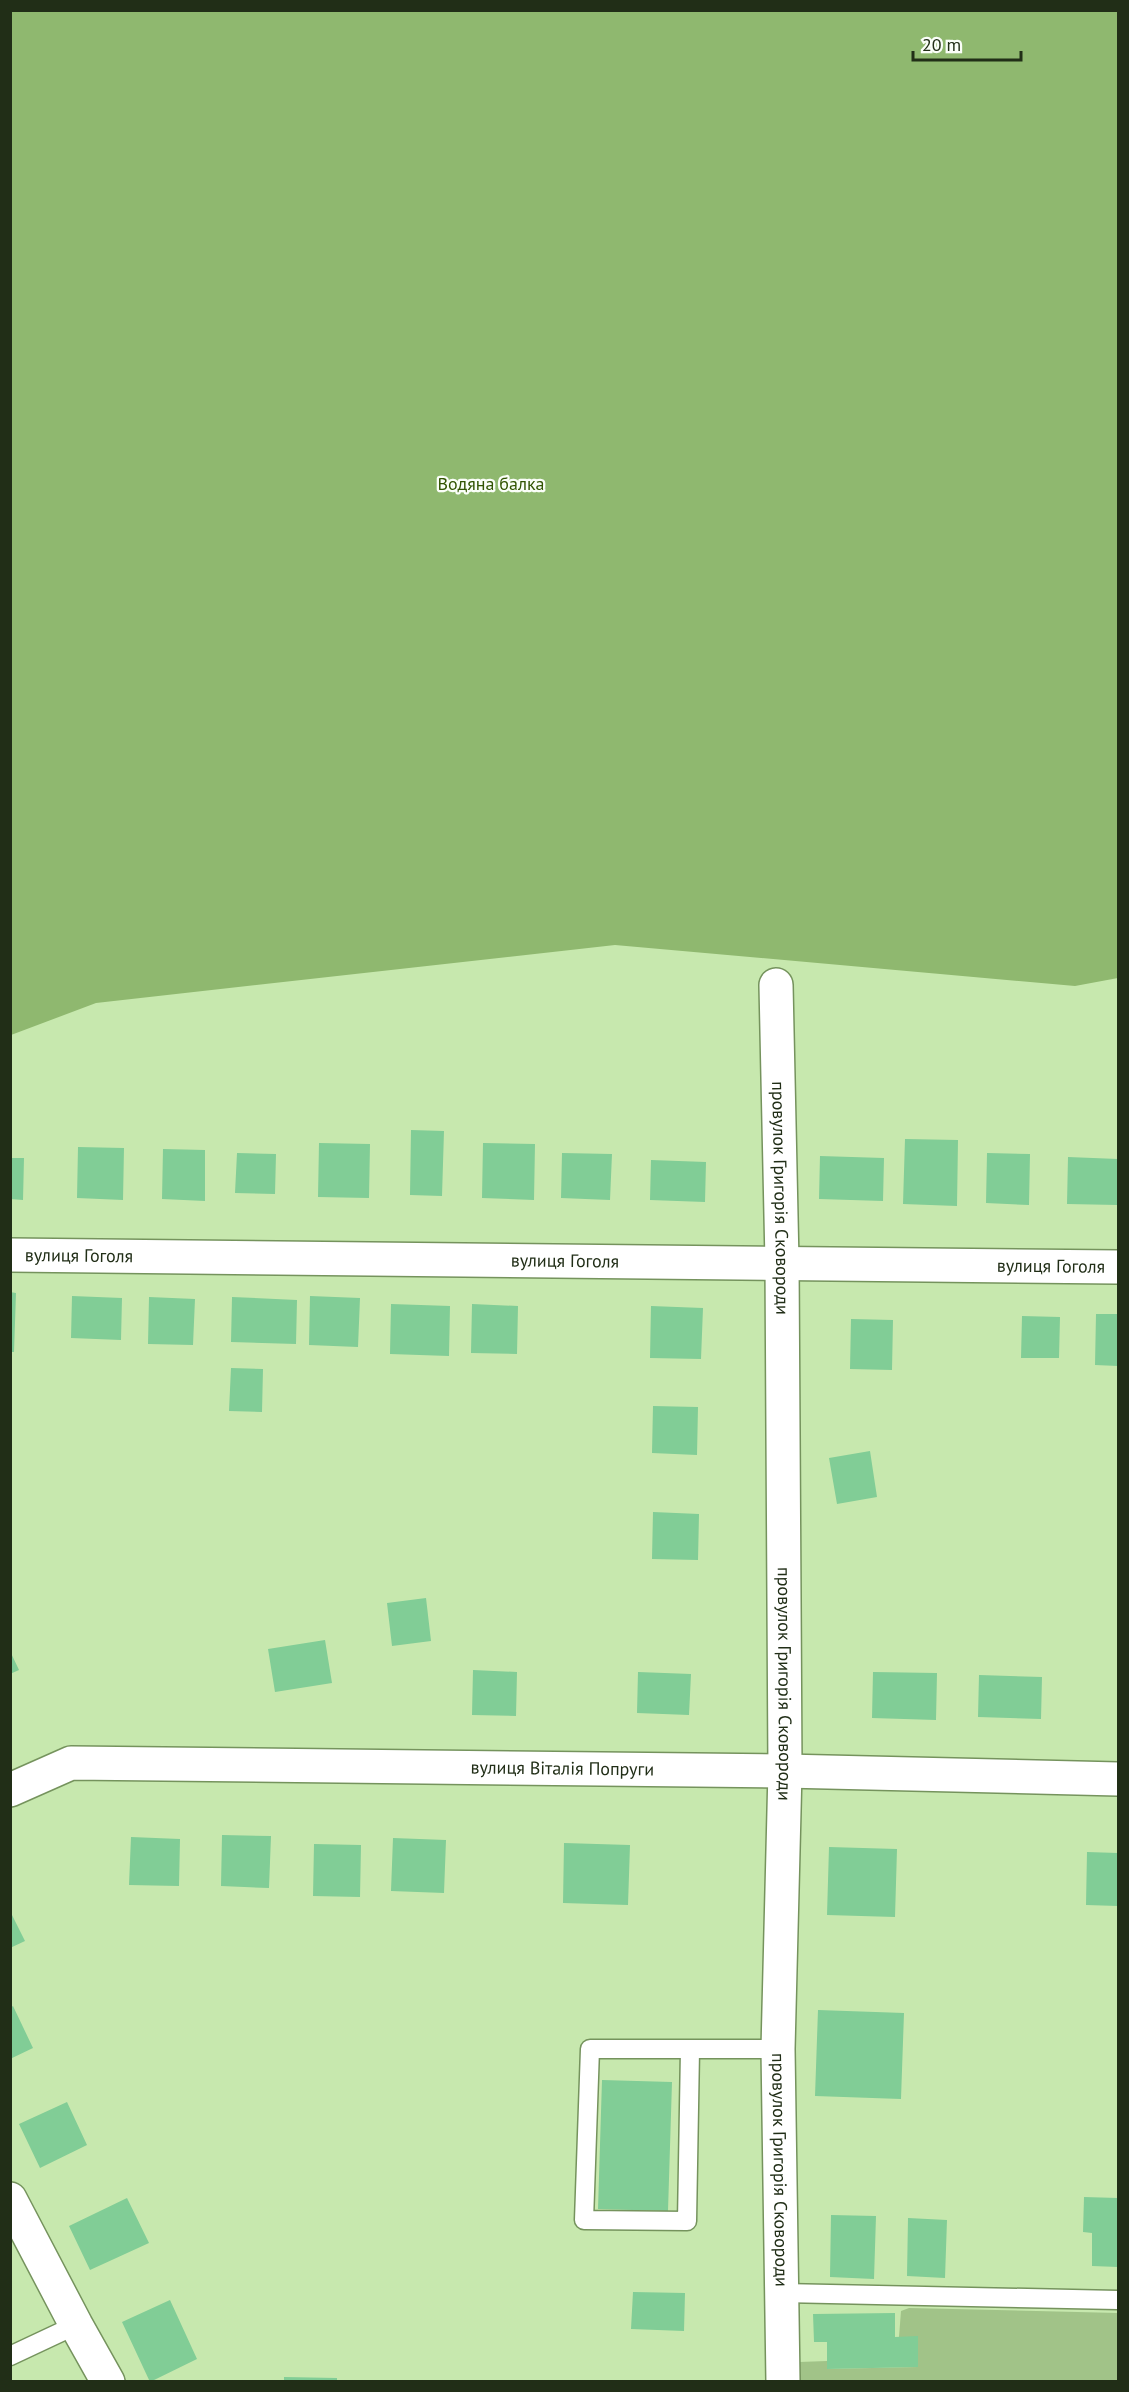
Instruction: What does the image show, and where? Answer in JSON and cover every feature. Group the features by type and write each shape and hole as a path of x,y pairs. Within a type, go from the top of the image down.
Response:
{"street":[{"name":"провулок Григорія Сковороди","path":"776,985 782,1262 785,1772 778,2049 783,2382"},
{"name":"вулиця Гоголя","path":"10,1255 1119,1267"},
{"name":"вулиця Віталія Попруги","path":"10,1790 71,1763 785,1772 1119,1779"},
{"path":"10,2199 108,2382"}],"lane":[{"path":"690,2050 687,2221 584,2220 590,2049 778,2049"},
{"path":"782,2293 1119,2300"},
{"path":"10,2356 76,2325"}],"green space":[{"name":"Водяна балка","path":"11,10 1118,11 1118,978 1075,986 615,945 96,1003 11,1035"},
{"path":"909,2308 1118,2313 1118,2381 799,2382 799,2362 827,2361 827,2369 918,2367 918,2337 899,2337 901,2311"}],"building":[{"path":"411,1130 444,1131 442,1196 410,1195"},
{"path":"905,1139 958,1140 957,1206 903,1204"},
{"path":"319,1143 370,1144 369,1198 318,1197"},
{"path":"483,1143 535,1144 534,1200 482,1198"},
{"path":"78,1147 124,1148 123,1200 77,1198"},
{"path":"163,1149 205,1150 205,1201 162,1199"},
{"path":"237,1153 276,1154 275,1194 235,1193"},
{"path":"562,1153 612,1154 610,1200 561,1198"},
{"path":"987,1153 1030,1154 1029,1205 986,1203"},
{"path":"820,1156 884,1158 883,1201 819,1199"},
{"path":"1068,1157 1118,1159 1118,1205 1067,1204"},
{"path":"10,1158 24,1158 23,1200 10,1199"},
{"path":"651,1160 706,1162 705,1202 650,1200"},
{"path":"10,1292 16,1293 14,1352 10,1352"},
{"path":"72,1296 122,1298 121,1340 71,1338"},
{"path":"310,1296 360,1298 358,1347 309,1345"},
{"path":"149,1297 195,1299 193,1345 148,1344"},
{"path":"232,1297 297,1300 296,1344 231,1342"},
{"path":"391,1304 450,1306 449,1356 390,1354"},
{"path":"472,1304 518,1306 517,1354 471,1353"},
{"path":"651,1306 703,1308 701,1359 650,1358"},
{"path":"1096,1314 1118,1314 1118,1366 1095,1365"},
{"path":"1022,1316 1060,1317 1059,1358 1021,1358"},
{"path":"851,1319 893,1320 892,1370 850,1369"},
{"path":"231,1368 263,1369 262,1412 229,1411"},
{"path":"653,1406 698,1407 697,1455 652,1453"},
{"path":"870,1451 877,1497 837,1504 829,1458"},
{"path":"653,1512 699,1514 698,1560 652,1559"},
{"path":"426,1598 431,1641 392,1646 387,1603"},
{"path":"325,1640 332,1683 275,1692 268,1649"},
{"path":"10,1651 19,1670 10,1674"},
{"path":"473,1670 517,1672 516,1716 472,1715"},
{"path":"638,1672 691,1674 689,1715 637,1713"},
{"path":"873,1672 937,1673 936,1720 872,1718"},
{"path":"979,1675 1042,1677 1041,1719 978,1717"},
{"path":"222,1835 271,1836 269,1888 221,1886"},
{"path":"131,1837 180,1839 179,1886 129,1885"},
{"path":"393,1838 446,1840 444,1893 391,1891"},
{"path":"564,1843 630,1845 628,1905 563,1903"},
{"path":"314,1844 361,1845 360,1897 313,1896"},
{"path":"829,1847 897,1849 895,1917 827,1915"},
{"path":"1087,1852 1118,1853 1118,1906 1086,1905"},
{"path":"10,1911 25,1941 10,1948"},
{"path":"13,2006 33,2048 10,2059 10,2008"},
{"path":"818,2010 904,2013 901,2099 815,2096"},
{"path":"602,2080 672,2082 668,2211 598,2209"},
{"path":"67,2102 87,2145 40,2168 19,2124"},
{"path":"1084,2197 1118,2198 1118,2267 1092,2266 1092,2233 1083,2232"},
{"path":"127,2198 149,2243 90,2270 69,2226"},
{"path":"831,2215 876,2216 874,2279 830,2277"},
{"path":"908,2218 947,2220 945,2278 907,2276"},
{"path":"633,2292 685,2293 684,2331 631,2329"},
{"path":"170,2300 197,2359 150,2382 122,2322"},
{"path":"895,2313 895,2337 918,2336 918,2367 827,2369 827,2342 814,2342 813,2314"},
{"path":"284,2377 337,2378 337,2382 284,2382"}]}
